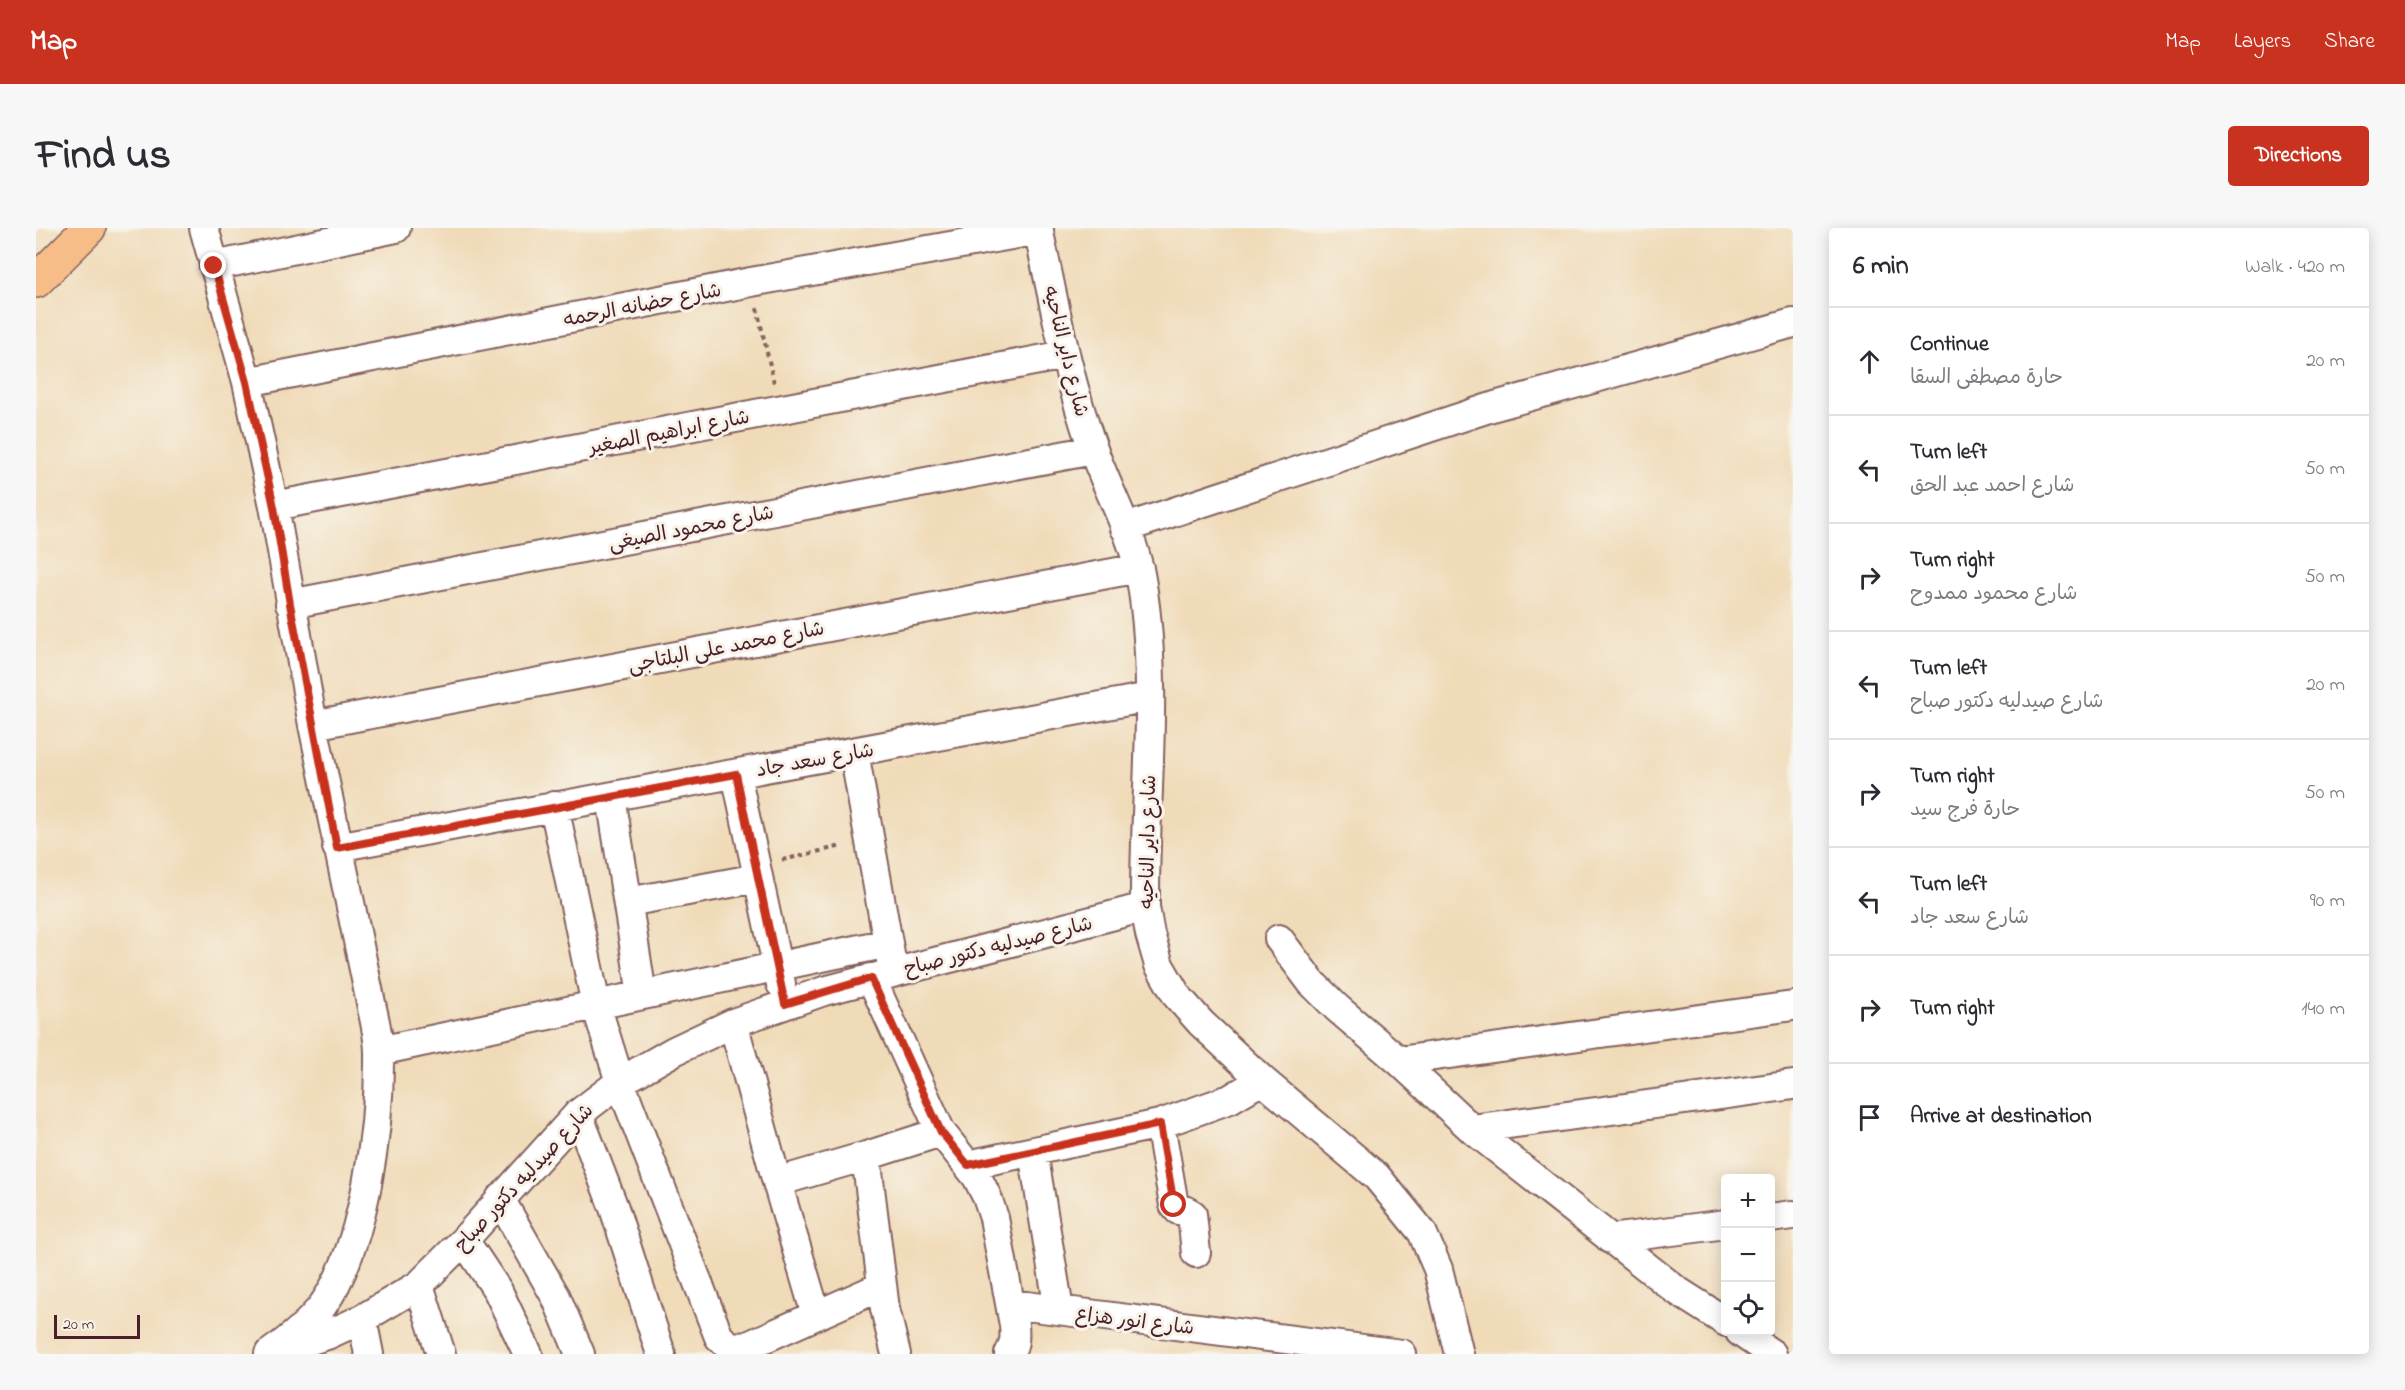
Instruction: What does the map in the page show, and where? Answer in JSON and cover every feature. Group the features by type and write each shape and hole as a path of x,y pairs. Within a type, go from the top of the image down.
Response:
{"main road":[{"path":"36,281 89,228"}],"street":[{"path":"204,228 247,382 274,507 313,725 370,997 379,1051 372,1156 362,1207 350,1248 339,1278 323,1305 282,1350"},
{"path":"214,266 396,228"},
{"name":"شارع حضانه الرحمه","path":"247,382 751,282 1039,229"},
{"name":"شارع داير الناحيه","path":"1039,229 1065,355 1093,450 1139,568 1145,608 1150,697 1145,907 1150,934 1160,965 1177,996 1202,1023 1262,1080 1377,1177 1422,1232 1438,1269 1459,1354"},
{"path":"1125,528 1495,406 1793,323"},
{"name":"شارع ابراهيم الصغير","path":"274,507 1065,355"},
{"name":"شارع محمود الصيغى","path":"290,604 1093,450"},
{"name":"شارع محمد على البلتاجى","path":"313,725 1139,568"},
{"name":"شارع سعد جاد","path":"337,848 1150,697"},
{"path":"854,752 888,943 882,974 941,1132 977,1177 994,1218 1015,1336 1009,1354"},
{"path":"736,774 785,1004"},
{"path":"611,797 642,995"},
{"path":"554,807 596,1005 620,1082 719,1337 730,1346 745,1347 882,1286"},
{"path":"628,902 757,872"},
{"name":"شارع صيدليه دكتور صباح","path":"282,1350 362,1319 419,1285 464,1240 578,1114 620,1082 674,1051 733,1023 785,1004 882,974 1145,907"},
{"path":"1279,939 1311,982 1330,1002 1399,1061 1472,1129 1676,1290 1721,1319"},
{"path":"379,1051 888,943"},
{"path":"1399,1061 1793,1006"},
{"path":"733,1023 816,1315"},
{"path":"968,1165 1160,1124 1230,1099 1262,1080"},
{"path":"1472,1129 1793,1086"},
{"path":"578,1114 614,1208 662,1354"},
{"path":"1160,1124 1174,1205 1178,1210 1192,1214 1196,1253"},
{"path":"777,1182 941,1132"},
{"path":"1033,1152 1059,1310"},
{"path":"866,1156 882,1286 896,1354"},
{"path":"500,1199 556,1297 580,1354"},
{"path":"1775,1217 1793,1215"},
{"path":"1610,1239 1721,1225"},
{"path":"464,1240 498,1291 528,1354"},
{"path":"419,1285 441,1354"},
{"name":"شارع انور هزاع","path":"1011,1304 1402,1354"},
{"path":"362,1319 369,1354"},
{"path":"1746,1336 1772,1354"}],"path":[{"path":"751,282 780,410"},
{"path":"757,872 869,840"}],"route":[{"path":"214,266 247,382 274,507 290,604 337,848 736,774 785,1004 824,990 871,978 941,1132 968,1165 1160,1124 1174,1205"}]}
